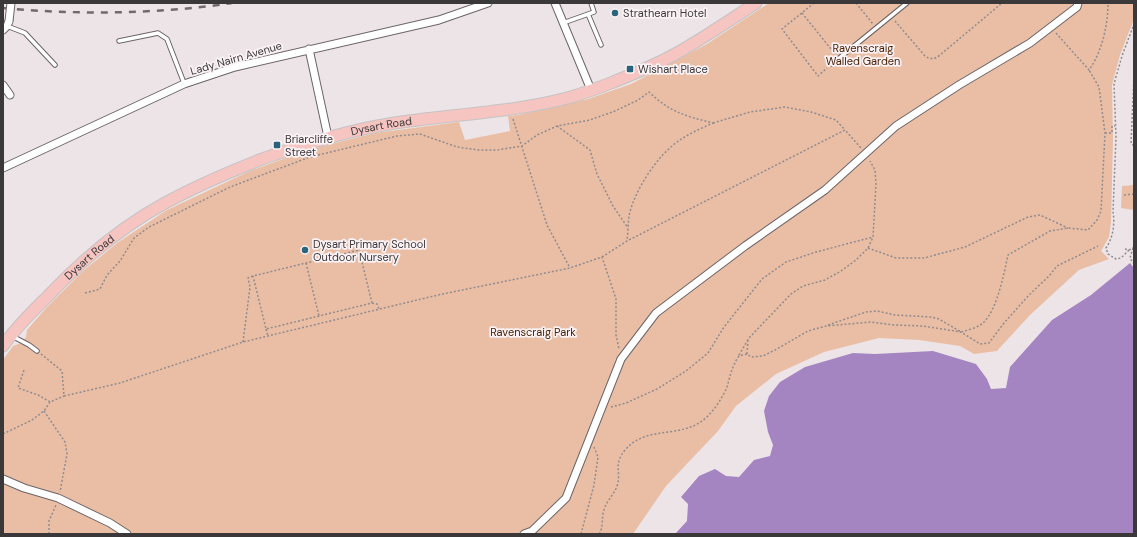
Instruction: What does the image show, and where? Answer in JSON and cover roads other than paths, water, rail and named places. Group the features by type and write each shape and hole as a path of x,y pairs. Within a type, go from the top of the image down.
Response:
{"main road":[{"name":"Dysart Road","path":"3,346 10,335 80,264 116,235 153,210 190,190 246,166 328,137 390,124 509,109 565,98 591,90 635,73 677,53 756,3"}],"street":[{"path":"6,26 11,3"},
{"name":"Lady Nairn Avenue","path":"3,168 184,84 235,67 439,20 488,3"},
{"path":"555,3 591,90"},
{"path":"524,534 532,531 566,498 621,359 656,313 745,246 825,190 896,126 959,85 1030,43 1077,7 1078,3"},
{"path":"309,49 328,137"},
{"path":"3,85 10,95"},
{"path":"3,479 24,488 58,498 110,523 127,534"}],"lane":[{"path":"563,23 594,12 591,3"},
{"path":"832,64 907,3"},
{"path":"588,14 601,45"},
{"path":"6,26 24,33 55,65"},
{"path":"119,41 158,33 167,38 184,84"},
{"path":"10,335 37,351"}],"railway":[{"path":"3,8 60,12 118,12 204,7 232,3"}],"place":[{"name":"Strathearn Hotel","path":"615,13"},
{"name":"Wishart Place","path":"630,69"},
{"name":"Briarcliffe Street","path":"277,145"},
{"name":"Dysart Primary School Outdoor Nursery","path":"305,250"}],"park label":[{"name":"Ravenscraig Walled Garden","path":"863,54"},
{"name":"Ravenscraig Park","path":"533,332"}]}
